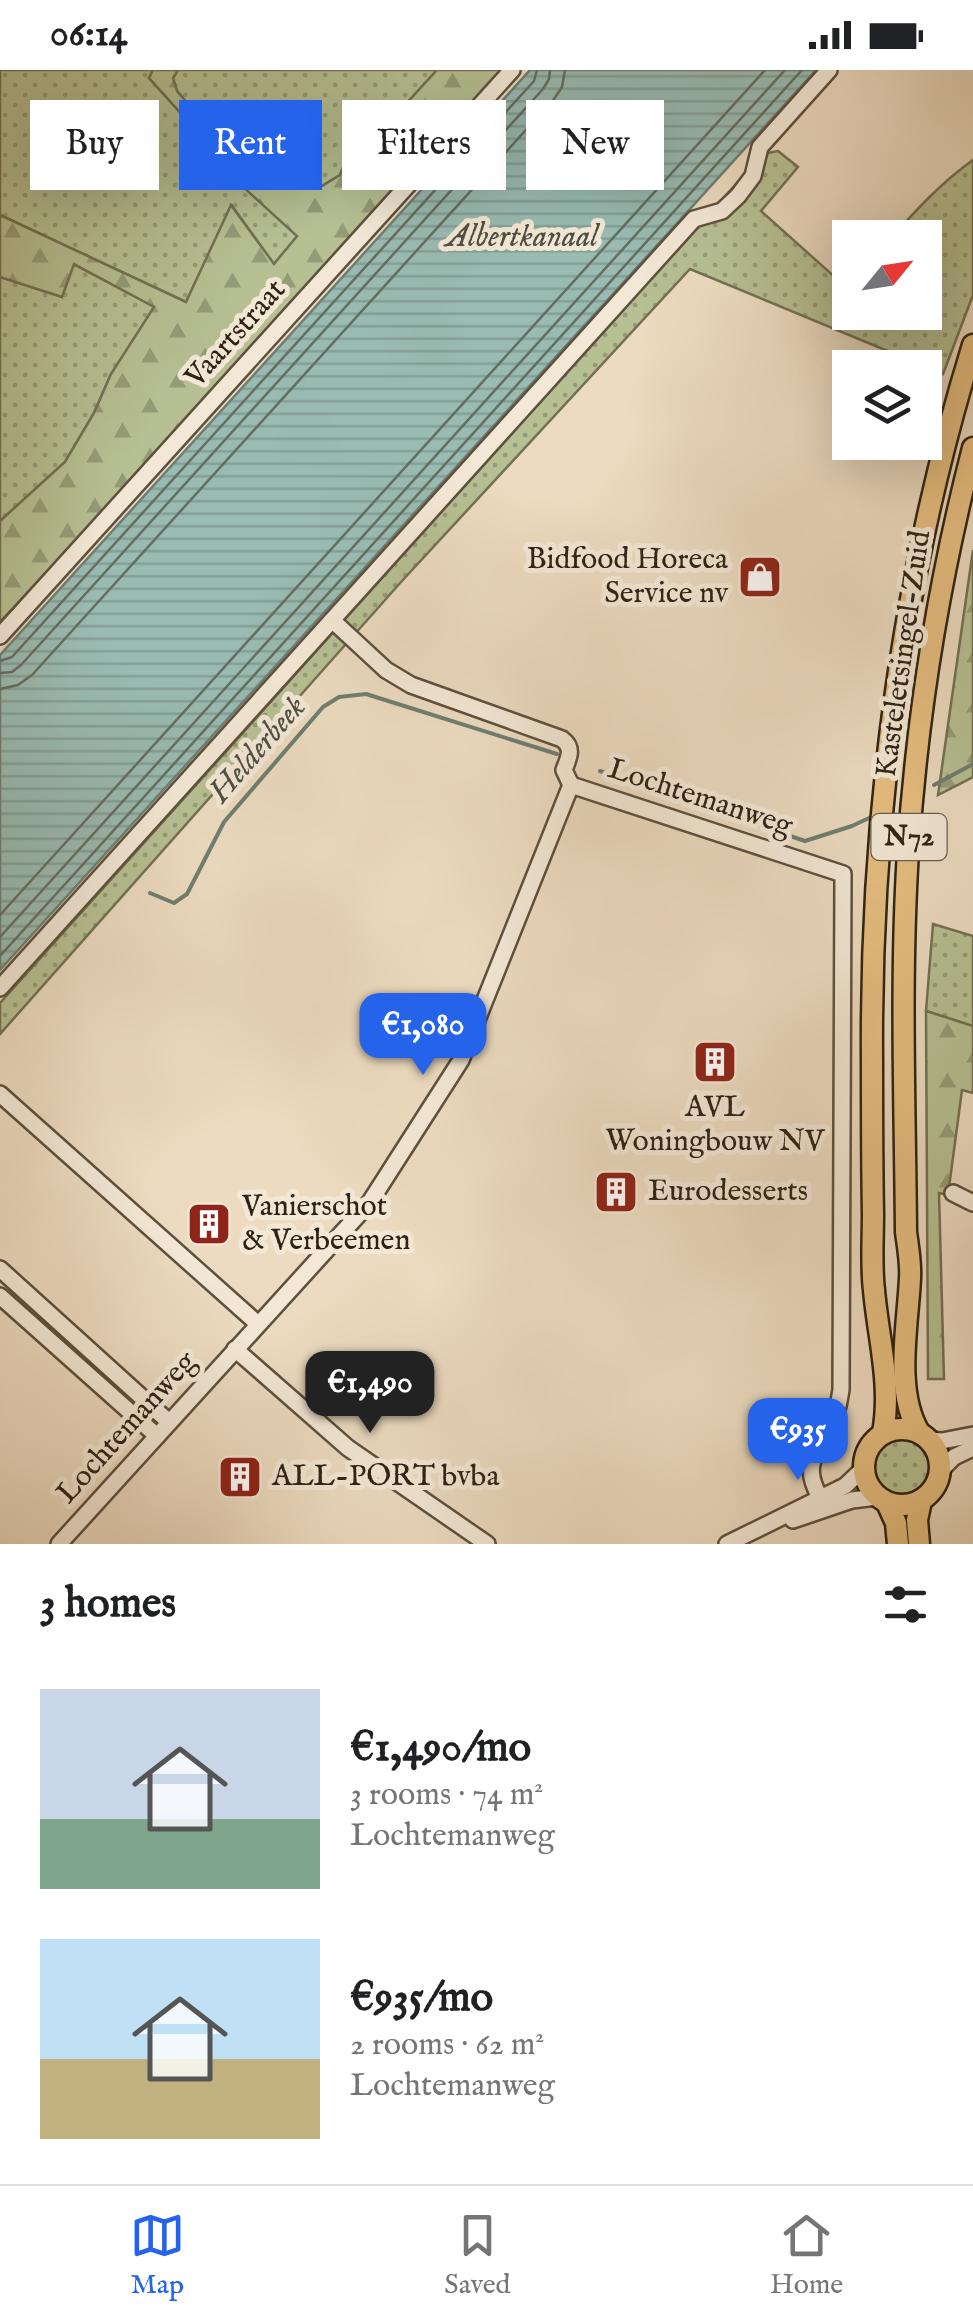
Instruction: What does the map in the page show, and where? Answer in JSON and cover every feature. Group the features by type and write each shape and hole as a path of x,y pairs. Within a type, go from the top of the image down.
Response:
{"main road":[{"name":"Kasteletsingel-Zuid","path":"883,1432 887,1401 874,1288 872,936 898,682 926,518 973,344"},
{"name":"Kasteletsingel-Zuid","path":"924,1436 909,1412 904,1339 911,1272 906,1232 903,972 908,851 924,689 952,529 973,448"},
{"path":"883,1432 905,1428 924,1436"},
{"name":"N72","path":"863,1469 865,1456 883,1432"},
{"name":"N72","path":"924,1436 938,1454 940,1470"},
{"path":"863,1469 866,1482 896,1523 898,1544"},
{"path":"882,1500 904,1506 921,1500 935,1486 940,1470"},
{"path":"919,1544 917,1520 921,1500"}],"street":[{"name":"Vaartstraat","path":"0,636 512,70"},
{"path":"0,988 694,219 722,211 738,196 753,176 760,147 829,70"},
{"path":"332,620 386,670 410,685 562,739 571,752 564,770 571,785"},
{"name":"Lochtemanweg","path":"59,1544 370,1202 461,1060 571,785 843,874 841,1390 836,1413 811,1461 812,1481 820,1498"},
{"path":"0,1094 258,1324"},
{"path":"953,1193 973,1204"},
{"path":"0,1269 169,1422"},
{"path":"0,1296 157,1436"},
{"name":"Lochtemanweg","path":"235,1349 348,1448 487,1544"},
{"path":"924,1436 942,1441 973,1435"},
{"path":"940,1470 954,1457 973,1448"},
{"path":"760,1529 845,1486 863,1469"},
{"path":"727,1544 760,1529 852,1500 882,1500"}],"green space":[{"path":"0,70 153,70 149,78 179,111 179,190 247,190 298,236 274,264 232,206 186,302 0,215"},
{"path":"153,70 178,70 173,78 185,100 179,100 179,111 149,78"},
{"path":"178,70 437,70 410,100 342,100 342,170 322,186 322,100 185,100 173,78"},
{"path":"437,70 503,70 476,100 410,100"},
{"path":"778,151 798,167 761,211 832,275 832,328 690,269 401,582 0,1034 0,1003 763,154"},
{"path":"973,160 973,295 943,374 942,350 885,350 837,330 942,330 942,220 907,220"},
{"path":"342,170 342,190 396,190 227,379 0,622 0,521 65,462 94,413 111,374 154,307 74,264 62,297 0,277 0,215 186,302 231,205 274,264 297,236 246,190 322,190"},
{"path":"73,264 155,307 111,374 94,413 65,462 0,521 0,277 62,297"},
{"path":"973,550 973,777 938,795"},
{"path":"933,924 973,936 973,1026 926,1011"},
{"path":"926,1011 973,1026 973,1093 962,1090 948,1195 939,1193 944,1379 928,1379"},
{"path":"901,1438 920,1447 929,1466 920,1485 901,1494 882,1485 873,1466 882,1447"}],"water":[{"name":"Albertkanaal","path":"530,70 816,70 0,970 0,655 421,190 506,190 506,100 503,100"}],"waterway":[{"name":"Helderbeek","path":"150,893 174,903 187,894 224,822 323,707 339,697 366,694 557,754"},
{"name":"Helderbeek","path":"934,785 973,764"},
{"name":"Helderbeek","path":"600,771 805,841 869,818"}],"place":[{"name":"Bidfood Horeca Service nv","path":"760,577"},
{"name":"AVL Woningbouw NV","path":"715,1062"},
{"name":"Eurodesserts","path":"616,1192"},
{"name":"Vanierschot & Verbeemen","path":"209,1224"},
{"name":"ALL-PORT bvba","path":"240,1477"}]}
